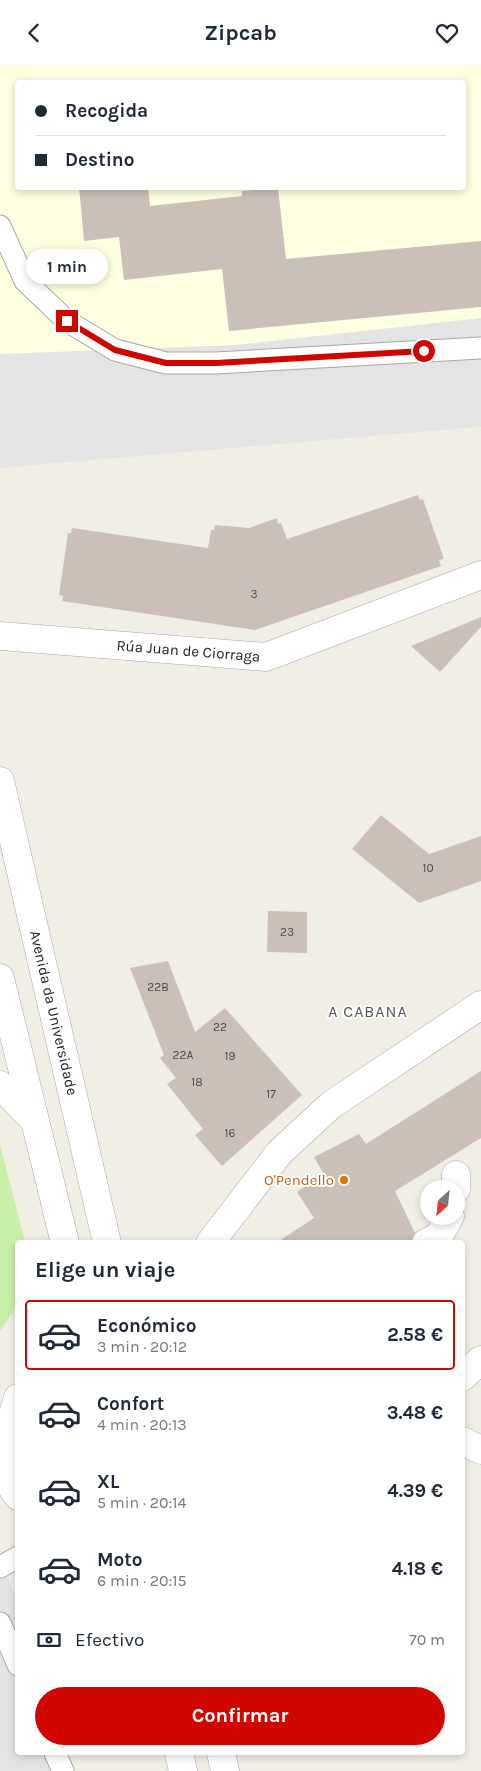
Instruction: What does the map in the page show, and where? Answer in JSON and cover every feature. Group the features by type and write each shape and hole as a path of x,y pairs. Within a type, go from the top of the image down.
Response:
{"street":[{"name":"Rúa Juan de Ciorraga","path":"0,636 266,657 481,575"},
{"name":"Avenida da Universidade","path":"0,781 106,1240"},
{"path":"0,978 64,1240"},
{"path":"212,1240 279,1153 331,1105 481,1005"},
{"path":"0,1085 34,1119"},
{"path":"431,1240 439,1235 445,1225"},
{"path":"465,1357 481,1359"},
{"path":"465,1374 481,1359"},
{"path":"10,1410 10,1489"},
{"path":"465,1443 481,1451"},
{"path":"179,1755 183,1771"},
{"path":"221,1755 225,1771"}],"lane":[{"path":"0,226 25,281 67,321 115,350 166,363 216,363 481,348"},
{"path":"0,1567 15,1559"},
{"path":"0,1623 15,1658"},
{"path":"56,1755 63,1771"}],"shaded area":[{"path":"0,65 481,65 481,427 0,468"},
{"path":"481,318 481,427 0,468 0,354 235,345"},
{"path":"0,1564 3,1565 15,1596 15,1755 68,1755 74,1771 0,1771"}],"green space":[{"path":"0,1144 24,1240 15,1240 15,1309 0,1331"}],"building":[{"path":"79,190 148,190 150,206 242,196 242,191 278,190 286,259 481,241 481,307 229,331 222,269 124,280 119,237 84,241"},
{"path":"418,495 420,500 423,499 444,559 439,560 441,566 255,630 62,601 63,596 59,595 68,533 71,533 72,528 208,548 211,530 214,530 215,525 249,528 277,518 278,524 281,523 287,539"},
{"path":"481,617 481,627 440,672 411,646"},
{"path":"381,815 429,854 481,836 481,881 419,903 352,849"},
{"path":"268,911 307,912 307,953 267,952"},
{"path":"168,961 195,1032 225,1008 302,1095 222,1166 195,1135 203,1129 167,1084 176,1078 160,1058 164,1055 130,968"},
{"path":"481,1071 481,1138 395,1191 415,1233 412,1240 281,1240 314,1218 297,1192 323,1173 314,1157 359,1134 366,1144"}],"place":[{"name":"O'Pendello","path":"344,1180"}],"district":[{"name":"A CABANA","path":"368,1011"}],"route":[{"path":"67,321 115,350 166,363 216,363 424,351"}]}
